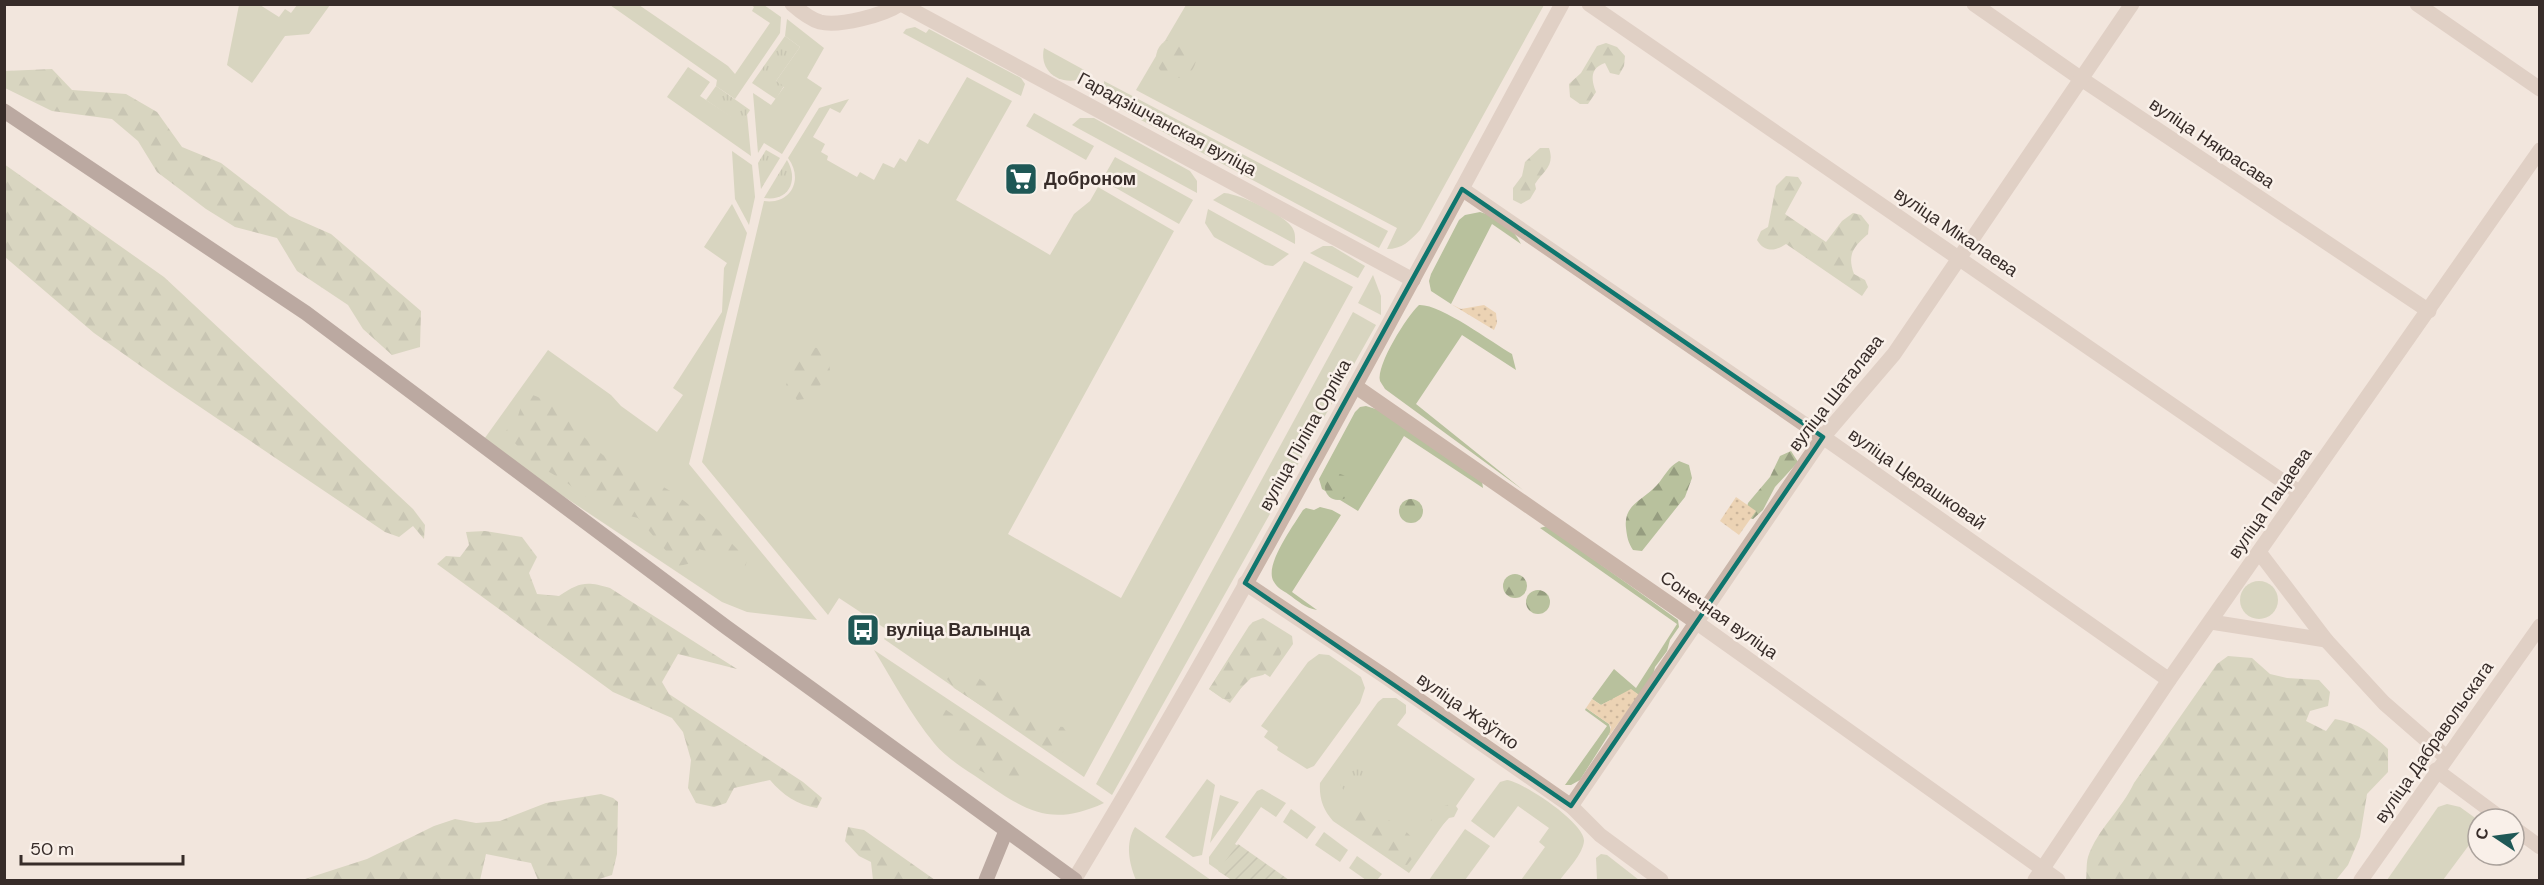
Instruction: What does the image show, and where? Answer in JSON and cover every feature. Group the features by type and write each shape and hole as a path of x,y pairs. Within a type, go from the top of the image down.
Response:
{"main road":[{"path":"4,111 306,313 726,627 1075,880"},
{"path":"986,880 1006,831"}],"street":[{"name":"Гарадзішчанская вуліца","path":"792,4 810,17 832,23 884,12 900,4 1413,280"},
{"name":"вуліца Піліпа Орліка","path":"1075,880 1245,584 1562,4"},
{"name":"вуліца Мікалаева","path":"1589,4 2300,493"},
{"name":"вуліца Някрасава","path":"1974,4 2080,78 2429,311"},
{"name":"вуліца Шаталава","path":"1571,806 1823,437 1894,354 2132,4"},
{"path":"2417,4 2540,89"},
{"name":"вуліца Пацаева","path":"2039,875 2169,680 2540,150"},
{"name":"вуліца Церашковай","path":"1462,189 1823,437 2169,680"},
{"name":"Сонечная вуліца","path":"1355,386 1696,622 2039,875 2058,880"},
{"path":"2259,552 2326,640 2384,703 2446,757"},
{"name":"вуліца Жаўтко","path":"1245,584 1333,641 1571,806 1600,835 1661,880"},
{"path":"2211,622 2326,640"},
{"name":"вуліца Дабравольскага","path":"2361,880 2436,770 2540,626"},
{"path":"2436,770 2486,807"},
{"path":"2526,837 2540,847"}],"highlighted area":[{"path":"1462,189 1823,437 1571,806 1245,583"}],"green space":[{"path":"239,5 260,5 279,17 285,9 291,13 297,5 330,5 309,34 285,36 252,83 227,65"},
{"path":"610,5 639,5 728,66 735,74 770,23 752,11 754,7 751,5 764,5 781,17 780,33 735,99 716,86 717,80"},
{"path":"1186,5 1544,5 1420,230 1405,244 1387,249 1397,228 1136,90"},
{"path":"787,19 824,48 807,78 822,88 782,154 764,143 758,153 753,93 771,105 784,87 776,81 800,47 785,36"},
{"path":"915,27 926,33 929,29 1021,78 1025,84 1021,96 903,33 906,29"},
{"path":"785,36 800,47 776,81 784,86 776,99 752,83"},
{"path":"1176,38 1190,44 1196,58 1190,72 1176,78 1162,72 1156,58 1162,44"},
{"path":"1606,43 1617,47 1625,56 1624,66 1619,75 1610,73 1605,63 1600,65 1593,74 1596,92 1588,104 1580,104 1570,97 1569,84 1581,73 1597,46"},
{"path":"1044,48 1086,71 1077,80 1062,80 1056,77 1044,62"},
{"path":"688,67 710,82 700,96 741,123 747,114 751,156 667,97"},
{"path":"52,69 72,90 126,94 157,112 182,147 221,163 290,216 331,234 421,311 420,347 392,355 363,329 348,305 297,271 277,238 235,227 206,209 157,172 138,141 112,119 52,111 5,88 5,71"},
{"path":"967,77 1012,101 956,200 1050,255 1074,214 1090,201 1098,187 1174,231 1008,534 1121,598 1304,261 1353,287 1084,777 884,639 889,631 839,598 828,615 702,462 764,201 781,199 792,189 795,174 788,158 819,108 849,99 840,113 830,108 813,137 825,144 821,152 828,156 827,160 857,177 860,172 874,180 883,163 894,168 900,158 906,162 919,139 928,144"},
{"path":"1104,81 1388,231 1379,248 1113,105 1104,96"},
{"path":"716,86 750,110 741,124 706,100"},
{"path":"1034,113 1094,146 1086,160 1026,126"},
{"path":"1080,118 1094,118 1190,171 1197,181 1197,193 1072,125"},
{"path":"1540,148 1549,148 1550,164 1535,184 1536,189 1530,199 1521,204 1513,200 1513,188 1522,176 1525,162"},
{"path":"766,150 780,158 761,189 758,163"},
{"path":"732,151 752,165 755,197 749,225 735,199"},
{"path":"1115,157 1193,200 1179,224 1102,180"},
{"path":"787,160 792,175 789,188 780,197 764,198"},
{"path":"4,164 164,277 413,509 425,525 424,539 413,526 399,537 385,532 94,333 5,257"},
{"path":"1786,176 1798,177 1802,183 1785,214 1826,242 1842,221 1853,213 1861,215 1869,225 1868,234 1858,243 1851,256 1854,274 1865,280 1868,287 1862,296 1786,244 1778,248 1766,249 1757,240 1761,231 1768,227 1776,186"},
{"path":"1224,193 1250,201 1286,221 1293,228 1295,244 1213,200"},
{"path":"732,204 747,233 689,464 817,620 747,612 722,602 482,442 548,350 611,395 621,406 657,432 683,395 673,388 722,312 724,268 727,263 704,247"},
{"path":"1208,209 1289,254 1273,266 1265,265 1214,237 1205,223"},
{"path":"1480,212 1504,224 1521,244 1492,224 1451,304 1431,291 1429,281 1431,274 1459,220 1465,215"},
{"path":"1323,246 1332,246 1365,266 1358,278 1310,253"},
{"path":"1373,275 1381,296 1381,315 1358,303"},
{"path":"1419,305 1428,306 1453,317 1512,354 1516,370 1462,335 1416,404 1523,490 1385,389 1380,382 1380,374 1387,353 1407,319"},
{"path":"1353,312 1376,325 1112,795 1096,784"},
{"path":"809,347 826,349 830,370 812,398 797,400 786,385 796,360"},
{"path":"525,393 548,402 611,461 664,487 692,507 747,560 745,568 699,549 696,562 679,566 638,518 602,509 563,480 532,462 505,432 518,416"},
{"path":"1366,406 1379,410 1482,481 1483,488 1404,436 1358,511 1322,489 1319,479 1355,412 1360,407"},
{"path":"1791,451 1798,462 1775,487 1763,510 1753,519 1745,517 1748,503 1770,477 1780,456"},
{"path":"1679,461 1689,465 1692,478 1685,497 1642,551 1633,550 1626,531 1628,513"},
{"path":"1338,474 1347,478 1351,487 1347,496 1338,500 1329,496 1325,487 1329,478"},
{"path":"1411,499 1420,502 1423,511 1420,520 1411,523 1402,520 1399,511 1402,502"},
{"path":"1320,507 1341,515 1292,592 1317,610 1305,606 1279,588 1272,575 1276,556 1303,510 1306,508 1314,510"},
{"path":"1547,526 1678,620 1679,627 1670,640 1667,651 1639,695 1631,690 1601,705 1592,699 1614,669 1636,688 1677,624 1540,528"},
{"path":"485,531 522,537 537,557 529,573 537,594 559,596 583,584 610,588 737,669 678,654 662,682 669,694 803,782 822,798 817,808 791,798 770,780 734,788 726,803 714,807 696,803 688,788 691,760 683,732 672,718 613,692 437,564 446,556 460,557 469,545 466,532"},
{"path":"1515,574 1524,577 1527,586 1524,595 1515,598 1506,595 1503,586 1506,577"},
{"path":"2259,581 2273,586 2278,600 2273,614 2259,619 2245,614 2240,600 2245,586"},
{"path":"1538,590 1547,593 1550,602 1547,611 1538,614 1529,611 1526,602 1529,593"},
{"path":"1263,618 1292,636 1293,644 1270,677 1256,668 1230,703 1209,689 1249,626"},
{"path":"1253,622 1264,623 1268,634 1280,641 1281,654 1270,670 1263,675 1251,678 1230,699 1223,699 1209,689"},
{"path":"874,650 1104,803 1068,814 1053,815 1025,807 997,791 939,749 910,709"},
{"path":"1319,654 1329,655 1361,677 1365,688 1360,703 1314,766 1307,769 1277,750 1278,747 1264,737 1268,731 1261,726 1308,662"},
{"path":"2228,656 2252,658 2270,674 2287,678 2319,680 2330,692 2328,706 2310,711 2306,721 2326,731 2335,719 2351,723 2370,734 2388,749 2388,772 2367,794 2360,837 2348,865 2336,880 2086,880 2088,857 2097,838 2217,664"},
{"path":"955,670 971,673 1048,725 1063,727 1072,740 1062,753 1049,750 954,688 947,679"},
{"path":"1383,698 1396,698 1406,705 1406,713 1397,725 1475,779 1409,873 1333,821 1322,804 1320,794 1320,783"},
{"path":"936,703 1015,757 1021,775 1011,787 979,770 962,743 940,730 925,708"},
{"path":"1586,708 1609,724 1611,731 1580,780 1571,785 1565,785 1607,726 1585,710"},
{"path":"1354,764 1365,768 1369,779 1365,790 1354,794 1343,790 1339,779 1343,768"},
{"path":"1207,779 1215,785 1202,855 1193,857 1165,837"},
{"path":"1507,780 1515,782 1552,804 1582,833 1584,841 1581,851 1560,880 1521,880 1545,847 1539,842 1549,828 1518,806 1494,838 1471,821 1500,782"},
{"path":"1262,789 1286,803 1276,817 1261,807 1235,844 1286,880 1232,880 1209,864 1209,857 1257,791"},
{"path":"601,794 618,802 617,854 612,875 596,880 538,880 531,863 486,854 480,880 302,880 367,859 434,826 455,819 476,823 500,821 546,803"},
{"path":"1220,795 1239,802 1210,843"},
{"path":"1454,803 1458,809 1454,817 1449,818 1438,830 1431,828 1432,818 1436,811"},
{"path":"2447,804 2460,807 2466,811 2466,849 2443,880 2387,880 2438,807"},
{"path":"1291,809 1316,827 1307,839 1283,822"},
{"path":"1361,809 1394,823 1408,833 1417,847 1416,854 1407,865 1399,864 1335,820 1342,814"},
{"path":"848,827 864,830 935,880 873,880 871,862 859,856 845,841"},
{"path":"1135,827 1211,880 1136,880 1129,853 1130,840"},
{"path":"1465,829 1490,846 1465,880 1429,880"},
{"path":"1324,832 1348,850 1340,862 1315,845"},
{"path":"1238,844 1289,880 1232,880 1218,871"},
{"path":"1601,854 1607,855 1639,880 1597,880 1596,858"},
{"path":"1357,856 1382,874 1377,880 1366,880 1349,868"}],"sand":[{"path":"1451,304 1461,309 1484,305 1496,313 1497,323 1494,330"},
{"path":"1736,497 1756,511 1739,535 1720,521"},
{"path":"1631,689 1639,695 1609,736 1611,727 1609,724 1586,708 1592,699 1601,705"}],"place":[{"name":"Доброном","path":"1021,179"},
{"name":"вуліца Валынца","path":"863,630"}]}
